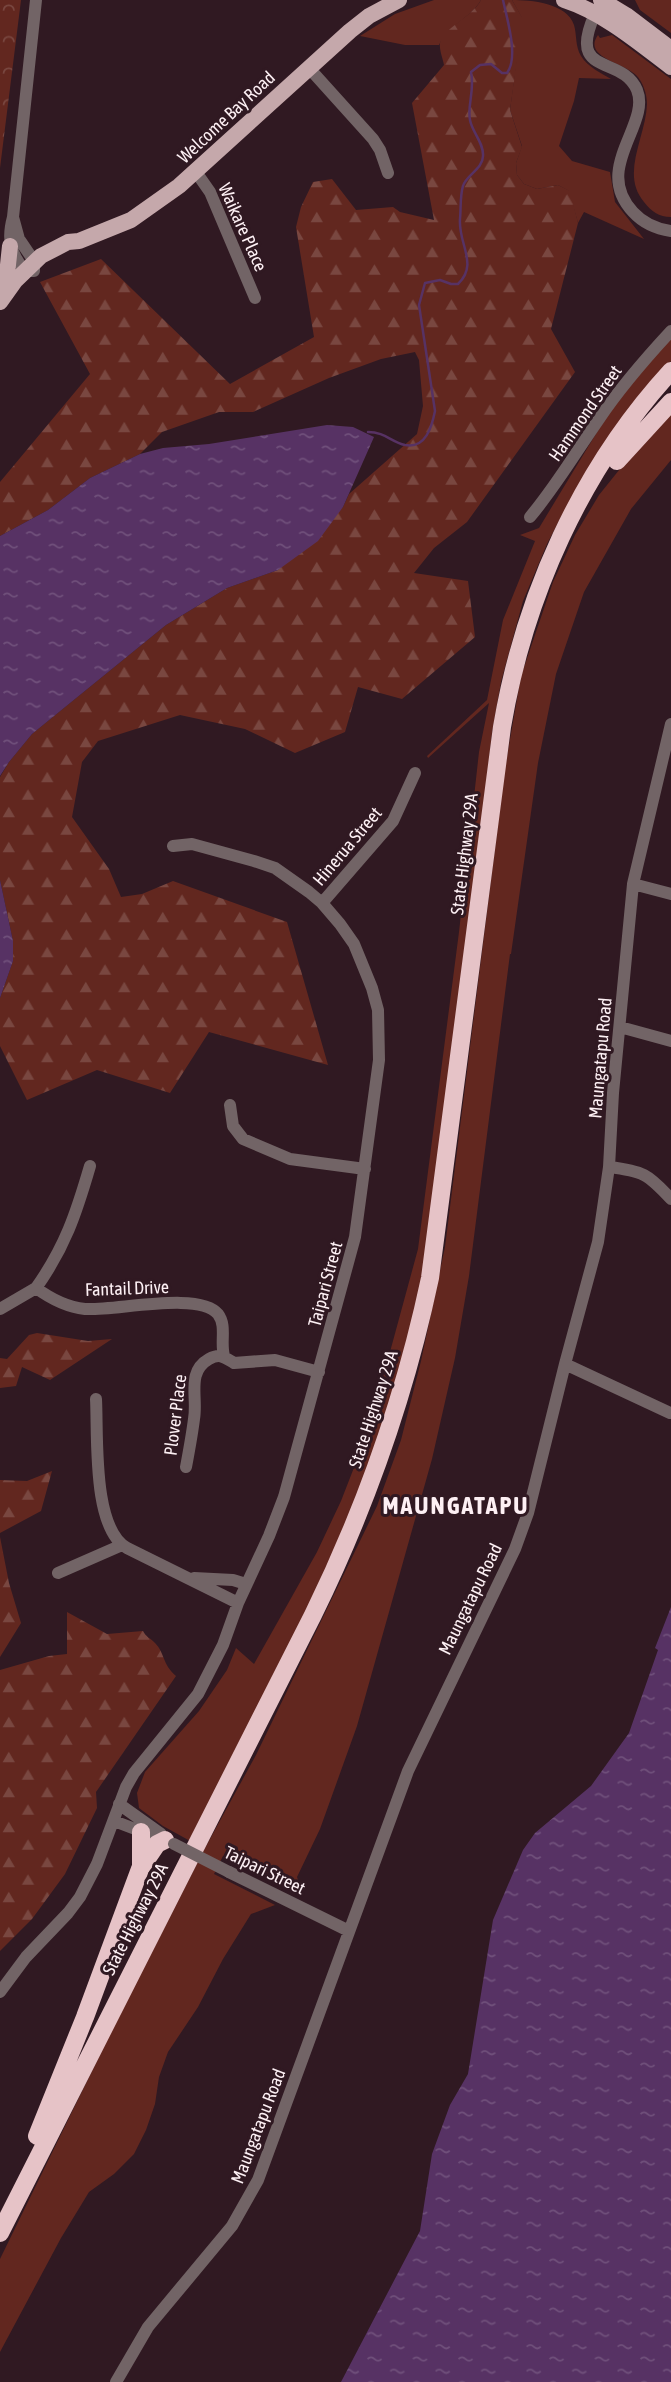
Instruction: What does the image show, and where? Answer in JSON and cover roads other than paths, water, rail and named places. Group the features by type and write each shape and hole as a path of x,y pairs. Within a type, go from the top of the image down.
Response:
{"highway":[{"name":"State Highway 29A","path":"4,2225 331,1577 367,1496 397,1411 421,1324 430,1278 506,700 522,638 535,600 590,480 640,409 671,372"},
{"name":"State Highway 29A","path":"567,528 630,444 671,402"},
{"path":"140,1868 141,1832"},
{"path":"4,2225 13,2192 85,2017 140,1868 152,1851 169,1842"}],"main road":[{"path":"564,0 600,3 671,49"},
{"name":"Welcome Bay Road","path":"1,303 31,268 56,247 79,241 131,220 179,186 350,31 392,1"},
{"path":"600,3 622,30 671,67"},
{"path":"1,303 10,246"}],"street":[{"path":"31,268 10,246 9,233 13,217 36,0"},
{"path":"600,3 587,33 588,50 598,62 630,80 639,97 619,170 618,183 628,207 639,218 658,229 671,231"},
{"path":"309,68 373,139 388,173"},
{"name":"Waikare Place","path":"196,172 210,192 255,298"},
{"path":"13,217 31,268"},
{"name":"Hammond Street","path":"530,517 550,494 600,418 640,365 671,331"},
{"name":"Maungatapu Road","path":"116,2382 148,2327 232,2226 247,2204 408,1771 522,1531 598,1242 609,1167 633,884 671,724"},
{"name":"Hinerua Street","path":"322,903 393,821 415,773"},
{"name":"Taipari Street","path":"173,845 192,844 275,868 322,903 354,944 372,988 378,1010 379,1060 355,1237 284,1497 270,1536 237,1603 223,1645 198,1694 143,1760 126,1787 114,1821 169,1842 349,1931"},
{"path":"633,884 671,894"},
{"path":"620,1027 671,1041"},
{"path":"230,1105 233,1126 243,1139 290,1159 365,1169"},
{"path":"0,1309 36,1288 57,1257 67,1236 90,1166"},
{"path":"609,1167 651,1177 671,1199"},
{"name":"Fantail Drive","path":"36,1288 50,1298 82,1308 105,1309 182,1303 209,1306 223,1325 223,1356"},
{"path":"223,1356 233,1363 275,1360 318,1372"},
{"name":"Plover Place","path":"186,1467 195,1418 195,1376 200,1366 213,1357 223,1356"},
{"path":"565,1364 670,1413"},
{"path":"96,1399 97,1458 104,1507 112,1533 122,1545 237,1603"},
{"path":"58,1573 122,1545"},
{"path":"187,1577 233,1580 246,1584"},
{"name":"Taipari Street","path":"119,1804 169,1842"},
{"path":"0,1992 26,1957 80,1897 114,1821"}],"water":[{"path":"327,425 353,427 374,437 343,507 318,541 278,570 227,588 166,625 32,734 0,776 0,536 48,510 90,478 140,454 163,448 209,444"},
{"path":"0,880 13,941 13,961 0,998"},
{"path":"671,1607 671,2382 341,2382 420,2231 432,2154 450,2105 468,2074 493,1920 523,1850 535,1833 591,1786 629,1733 658,1650 655,1648"}],"waterway":[{"path":"368,432 400,444 412,445 423,440 432,423 435,411 419,305 425,283 440,280 458,284 467,269 460,228 461,194 465,182 480,165 483,156 482,147 470,120 471,72 480,65 491,64 502,73 507,73 512,48 503,0"}],"district":[{"name":"MAUNGATAPU","path":"456,1505"}]}
